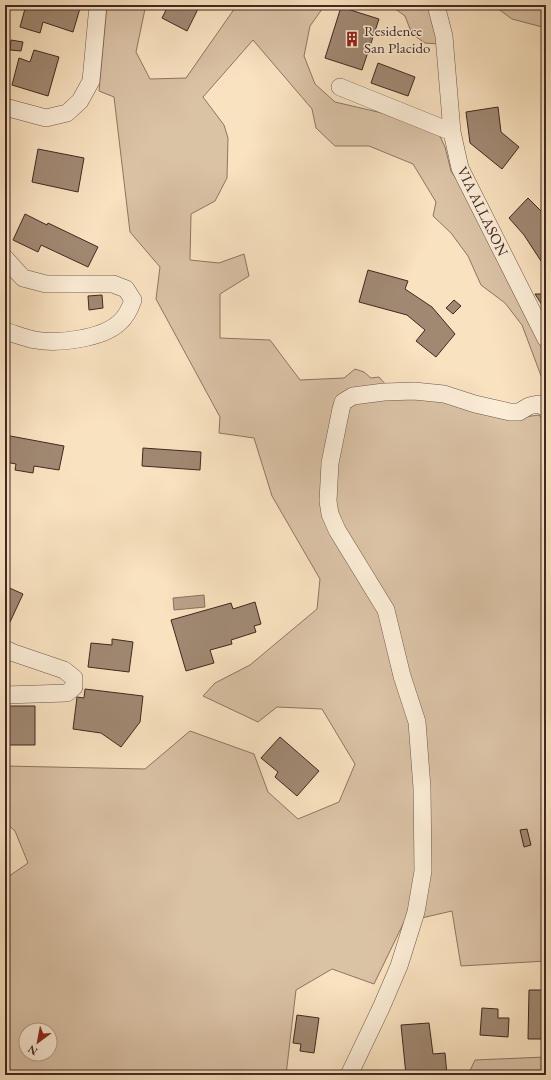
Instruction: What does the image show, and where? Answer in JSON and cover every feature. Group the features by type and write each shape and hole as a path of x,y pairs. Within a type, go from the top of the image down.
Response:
{"street":[{"path":"5,107 46,118 67,113 80,102 91,81 98,5"},
{"name":"VIA ALLASON","path":"436,5 444,36 452,132 460,168 546,338"},
{"path":"340,87 452,132"},
{"path":"5,258 23,278 46,284 113,284 126,289 133,300 129,311 118,324 94,336 64,341 36,340 5,332"},
{"path":"349,1075 399,966 416,912 422,871 422,788 418,722 402,676 386,610 337,530 330,514 328,501 330,463 343,402 352,396 384,392 414,391 444,394 475,404 510,412 519,412 529,406 538,404 546,408"},
{"path":"5,649 64,670 74,678 74,687 67,693 5,695"}],"shaded area":[{"path":"107,5 144,5 145,9 136,52 150,79 186,78 237,5 325,5 310,26 304,56 315,84 335,102 382,113 439,134 445,147 451,171 471,201 546,344 546,389 522,325 505,303 481,285 468,256 451,233 433,216 436,202 413,164 369,146 335,146 316,128 312,109 253,40 203,97 224,125 228,138 227,178 215,201 191,214 190,260 219,263 244,254 249,276 220,294 220,338 270,340 300,380 344,378 355,369 364,372 371,378 379,377 387,386 509,419 539,415 546,425 546,961 461,966 452,911 404,922 374,984 332,969 296,990 286,1075 5,1075 5,879 28,863 15,831 5,822 5,766 145,769 190,731 254,754 268,792 298,819 339,802 355,764 322,709 277,707 258,722 203,696 215,683 250,665 317,609 320,579 272,496 254,438 219,433 220,417 156,299 160,267 130,232 114,97 99,91"},
{"path":"390,5 427,5 433,12 438,44 425,43 412,34 405,16"},
{"path":"493,5 546,5 546,28 512,19"},
{"path":"204,595 205,607 174,610 173,598"},
{"path":"546,1057 546,1075 468,1075 475,1060"}],"building":[{"path":"26,5 81,5 73,32 43,22 40,33 20,27"},
{"path":"156,5 200,5 187,31 162,18 166,10"},
{"name":"Residence San Placido","path":"341,7 379,19 362,70 325,58"},
{"path":"11,40 23,42 21,51 10,50"},
{"path":"34,50 59,57 48,96 12,85 19,58 30,62"},
{"path":"378,63 415,77 408,96 371,83"},
{"path":"498,107 501,132 519,147 502,169 470,143 466,112"},
{"path":"38,149 84,158 78,192 32,182"},
{"path":"528,198 546,216 546,263 543,264 524,235 509,218"},
{"path":"25,214 47,225 48,223 98,247 88,267 41,245 38,252 13,240"},
{"path":"368,270 408,281 405,289 432,307 455,334 436,357 416,341 425,330 407,315 359,302"},
{"path":"535,294 546,294 546,304 544,308"},
{"path":"102,295 103,308 89,310 88,296"},
{"path":"454,300 461,306 453,314 446,308"},
{"path":"5,435 64,446 59,470 34,466 33,473 15,470 16,464 5,462"},
{"path":"143,448 201,452 200,470 142,466"},
{"path":"5,586 23,594 10,622 5,620"},
{"path":"255,602 261,624 254,626 256,632 231,640 232,644 210,650 214,663 186,671 171,620 231,603 233,609"},
{"path":"112,639 133,642 129,672 88,667 91,643 112,645"},
{"path":"85,689 143,696 140,722 121,747 101,733 73,729 77,697 84,698"},
{"path":"5,706 35,706 35,745 5,745"},
{"path":"280,737 319,771 297,796 275,777 278,772 261,758"},
{"path":"527,829 531,845 524,847 520,830"},
{"path":"529,990 546,990 546,1039 528,1039"},
{"path":"482,1008 498,1009 498,1018 509,1018 508,1037 480,1035"},
{"path":"297,1015 319,1018 314,1053 300,1051 301,1044 293,1043"},
{"path":"429,1023 433,1054 445,1053 447,1075 406,1075 401,1025"}],"place":[{"name":"Residence San Placido","path":"352,39"}]}
